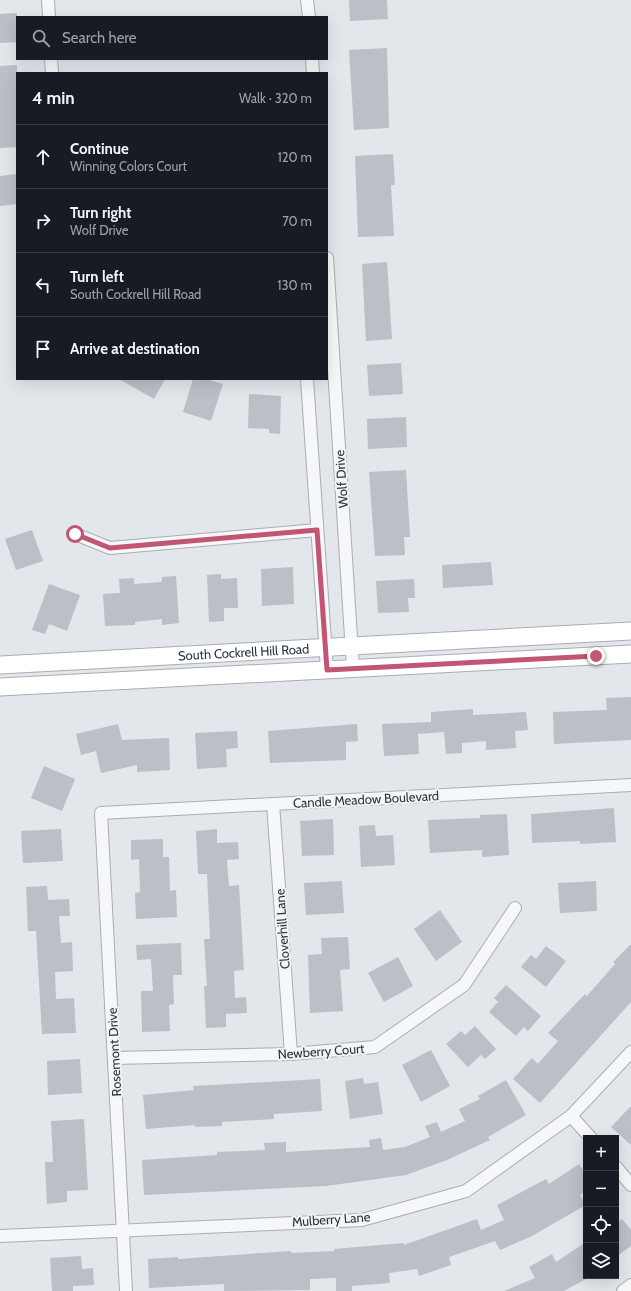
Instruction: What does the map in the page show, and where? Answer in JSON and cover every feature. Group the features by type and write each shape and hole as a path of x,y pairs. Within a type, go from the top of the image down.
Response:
{"main road":[{"name":"South Cockrell Hill Road","path":"0,665 631,631"},
{"name":"South Cockrell Hill Road","path":"0,687 631,654"}],"street":[{"path":"48,0 49,16"},
{"path":"308,0 309,16"},
{"path":"52,60 52,72"},
{"path":"312,60 313,72"},
{"name":"Wolf Drive","path":"328,294 353,669"},
{"name":"Wolf Drive","path":"307,380 327,670"},
{"path":"75,534 110,548 317,530"},
{"name":"Candle Meadow Boulevard","path":"101,812 631,785"},
{"name":"Cloverhill Lane","path":"273,804 290,1054"},
{"name":"Rosemont Drive","path":"101,812 126,1291"},
{"name":"Newberry Court","path":"114,1058 290,1054 375,1047 464,986 515,908"},
{"name":"Mulberry Lane","path":"0,1236 123,1229 362,1220 466,1192 571,1116 631,1052"},
{"path":"571,1116 588,1135"},
{"path":"619,1170 631,1184"},
{"path":"623,1291 631,1285"}],"building":[{"path":"349,0 387,0 388,19 350,21"},
{"path":"17,13 16,42 0,43 0,14"},
{"path":"387,48 389,128 354,130 349,50"},
{"path":"17,65 16,147 0,148 0,66"},
{"path":"393,154 395,185 391,185 394,236 358,237 355,156"},
{"path":"16,174 16,204 0,206 0,176"},
{"path":"387,262 392,339 366,341 362,264"},
{"path":"401,363 403,394 369,396 367,365"},
{"path":"121,380 164,380 154,399"},
{"path":"193,380 209,380 223,384 211,421 183,412"},
{"path":"249,394 281,396 280,434 269,433 269,429 248,428"},
{"path":"406,417 407,447 368,449 367,419"},
{"path":"406,470 410,537 404,537 405,555 375,556 369,472"},
{"path":"32,530 43,561 16,570 5,539"},
{"path":"491,562 493,585 443,588 442,565"},
{"path":"293,567 294,604 262,606 261,569"},
{"path":"221,574 221,579 237,578 238,608 224,608 224,621 209,622 207,575"},
{"path":"176,576 179,623 162,625 162,619 135,622 135,625 105,626 103,594 120,593 119,579 134,578 134,584 162,582 162,577"},
{"path":"414,579 415,598 408,598 409,612 378,613 376,581"},
{"path":"49,584 80,595 67,631 49,624 45,634 32,630"},
{"path":"631,697 631,740 554,744 553,712 607,710 606,698"},
{"path":"473,709 473,715 526,712 528,730 515,731 516,748 486,750 486,741 462,743 462,753 446,754 444,732 418,734 419,754 384,756 382,724 431,722 431,712"},
{"path":"118,724 122,740 169,738 170,770 137,772 137,765 101,773 96,751 81,755 76,734"},
{"path":"357,724 358,741 346,742 346,760 270,763 268,731"},
{"path":"237,731 238,748 226,749 227,767 197,769 195,733"},
{"path":"44,766 75,779 62,811 31,798"},
{"path":"614,808 616,842 580,844 580,841 532,843 531,814"},
{"path":"507,814 509,855 482,857 482,850 430,853 428,820 480,818 480,815"},
{"path":"333,819 334,855 302,856 300,821"},
{"path":"375,825 376,836 393,835 395,865 361,867 359,826"},
{"path":"61,829 63,861 23,863 21,831"},
{"path":"217,829 217,843 238,842 239,859 227,860 229,886 239,885 244,970 234,971 235,998 246,997 247,1013 226,1014 226,1027 206,1028 204,986 207,986 204,939 210,939 207,874 198,874 196,831"},
{"path":"163,839 163,857 169,857 170,891 176,890 177,917 136,919 135,893 140,892 139,859 131,860 131,840"},
{"path":"342,881 344,913 306,915 304,883"},
{"path":"596,881 597,911 560,913 558,883"},
{"path":"47,886 48,900 69,899 70,916 59,916 61,943 72,942 73,971 55,972 56,999 74,998 76,1033 42,1034 36,931 28,931 26,887"},
{"path":"440,910 462,942 436,961 414,929"},
{"path":"348,937 350,969 340,970 343,1011 310,1013 308,955 322,954 321,938"},
{"path":"181,943 182,975 173,975 174,1004 169,1005 170,1031 142,1032 141,991 153,991 151,959 137,960 136,945"},
{"path":"631,944 631,1002 540,1103 513,1079 532,1058 538,1064 558,1041 548,1033 585,994 587,996 615,964 613,962"},
{"path":"546,946 566,961 546,987 521,967 531,955 536,959"},
{"path":"398,957 413,986 384,1002 368,973"},
{"path":"506,985 541,1016 528,1031 524,1027 516,1036 489,1012 498,1002 494,998"},
{"path":"475,1026 496,1049 485,1059 481,1055 468,1067 446,1044 461,1031 465,1035"},
{"path":"431,1050 450,1086 421,1102 402,1065"},
{"path":"80,1059 82,1093 48,1095 47,1061"},
{"path":"363,1078 364,1084 378,1082 383,1114 350,1119 345,1081"},
{"path":"320,1079 322,1111 274,1114 274,1119 222,1122 222,1126 195,1127 195,1125 146,1129 143,1095 194,1090 193,1086"},
{"path":"506,1080 526,1115 488,1137 490,1140 447,1160 406,1175 326,1186 144,1195 142,1160 217,1155 217,1152 265,1150 264,1143 286,1142 286,1152 370,1147 369,1140 381,1138 383,1150 405,1147 430,1137 425,1126 437,1122 441,1132 465,1121 459,1109 480,1099 478,1096"},
{"path":"631,1106 631,1145 611,1127"},
{"path":"84,1119 88,1190 67,1191 67,1202 47,1204 45,1162 53,1162 51,1121"},
{"path":"579,1164 583,1170 583,1192 580,1195 583,1200 583,1207 530,1237 500,1250 495,1241 449,1257 451,1265 419,1276 417,1269 389,1273 390,1283 352,1286 352,1291 336,1291 336,1278 310,1279 310,1290 224,1291 224,1284 149,1288 148,1259 178,1257 178,1259 291,1251 291,1253 334,1251 334,1249 404,1243 404,1245 477,1219 481,1230 504,1220 497,1205 546,1179 549,1184"},
{"path":"622,1219 631,1230 631,1246 619,1255 619,1243 619,1222"},
{"path":"583,1244 583,1279 586,1279 564,1291 504,1291 535,1278 529,1267 552,1254 556,1262"},
{"path":"81,1256 82,1269 93,1268 94,1285 73,1286 73,1291 52,1291 50,1258"}],"route":[{"path":"75,534 110,548 317,530 327,670 596,656"}]}
